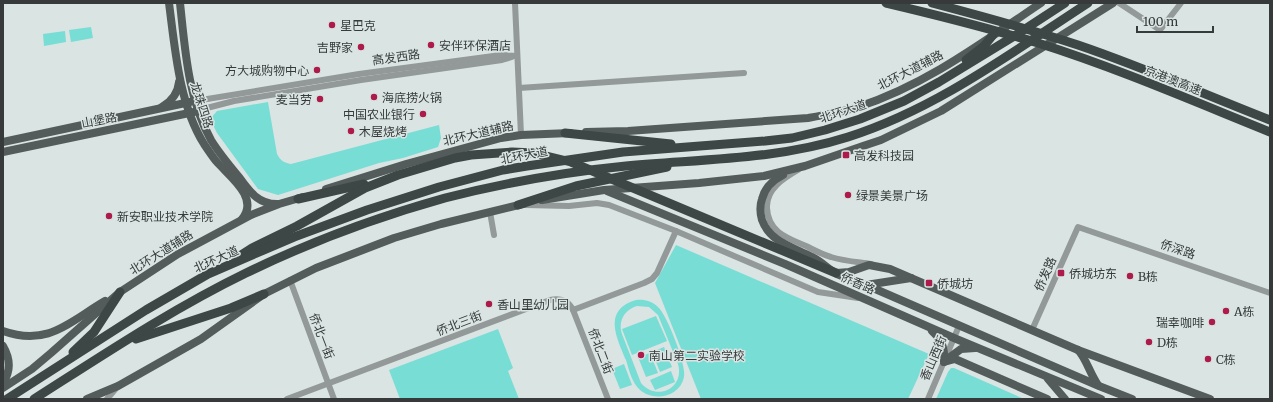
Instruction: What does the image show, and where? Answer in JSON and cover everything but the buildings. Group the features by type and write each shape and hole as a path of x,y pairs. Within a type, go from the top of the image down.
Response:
{"highway":[{"name":"京港澳高速","path":"886,3 960,21 1038,43 1146,82 1270,132"},
{"name":"京港澳高速","path":"932,3 971,13 1079,46 1151,72 1270,120"},
{"name":"北环大道","path":"7,399 146,310 208,274 347,217 398,199 503,170 623,152 792,138 825,130 860,119 904,102 1019,33 1065,3"},
{"name":"北环大道","path":"34,399 170,314 245,273 302,248 372,221 445,199 529,180 599,169 788,152 847,138 916,110 968,81 1088,3"},
{"path":"939,82 954,68 984,46 993,35"},
{"path":"565,134 690,146"},
{"path":"208,274 252,248 297,226 352,194 398,176 455,158 498,152 534,153 571,162 836,273"},
{"path":"518,205 576,186 698,161"},
{"path":"298,199 398,176"},
{"path":"41,378 76,350 94,332 120,292"},
{"path":"111,350 136,339 242,304 264,294"}],"main road":[{"name":"龙珠四路","path":"169,3 174,42 186,103 198,133 209,151 215,160 236,182 244,194 248,209 240,221"},
{"name":"龙珠四路","path":"180,3 186,55 196,101 207,133 214,145 250,191 263,202 278,204"},
{"name":"北环大道辅路","path":"3,388 16,381 42,361 120,292 178,254 240,221 278,204 449,151 501,138 521,135 628,131 808,118 843,111 872,102 908,87 943,68 1041,3"},
{"path":"100,399 118,386 201,339 264,294 290,280 357,251 394,238 518,205 604,190 746,179 805,166 881,140 925,120 974,91 1113,3"},
{"path":"158,110 170,102 174,96 179,83 180,72"},
{"name":"山堡路","path":"3,142 196,101"},
{"name":"山堡路","path":"3,152 199,110"},
{"name":"侨香路","path":"805,166 780,176 770,183 766,189 761,202 761,217 767,230 776,239 814,258 836,273 1132,399"},
{"name":"侨香路","path":"604,190 785,264 979,349 1101,399"},
{"path":"836,273 849,272 872,264 890,269 1078,350 1210,399"},
{"path":"866,285 912,278"},
{"path":"3,331 30,337 54,332 120,292"},
{"path":"926,326 938,337 942,344 944,362"},
{"path":"3,346 8,359 9,368 3,383"},
{"path":"944,362 961,350 970,348 979,349"},
{"path":"1005,360 1010,348"},
{"path":"1078,350 1082,355 1092,377 1099,386"},
{"path":"944,362 955,359 1047,399"},
{"path":"1046,376 1065,399"},
{"path":"87,399 118,386"}],"street":[{"path":"515,3 521,135"},
{"path":"1119,3 1160,30 1180,3"},
{"name":"高发西路","path":"196,101 395,68 501,55 517,56"},
{"name":"高发西路","path":"199,110 234,101 383,76 502,60 517,56"},
{"path":"519,88 744,73"},
{"path":"805,166 779,182 770,193 767,212 776,231 786,238 829,256 872,264"},
{"path":"518,205 569,206 597,203 603,204 676,232 818,292 863,299"},
{"path":"490,212 494,235"},
{"name":"侨深路","path":"1078,227 1270,293"},
{"name":"侨发路","path":"1032,330 1078,227"},
{"path":"573,310 644,283 652,278 657,273 676,232"},
{"name":"侨北一街","path":"290,280 334,399"},
{"name":"侨北三街","path":"287,399 550,300 562,300 569,304 573,310"},
{"name":"侨北二街","path":"573,310 608,399"},
{"name":"香山西街","path":"928,399 959,326"},
{"path":"107,399 118,386"}],"shaded area":[{"path":"91,27 93,38 71,42 69,30"},
{"path":"65,31 66,42 44,46 43,34"},
{"path":"268,102 277,154 282,161 289,164 439,125 441,138 438,147 403,158 379,163 278,195 258,189 217,133 211,118 217,111"},
{"path":"676,245 929,354 908,399 701,399 655,283"},
{"path":"636,300 645,300 656,305 662,312 676,341 684,371 684,377 682,384 666,396 652,396 646,394 637,387 633,380 616,334 615,326 619,310 625,305","holes":["637,306 649,307 658,315 678,364 679,372 674,386 662,392 647,389 641,383 621,329 622,320 625,313"]},
{"path":"656,316 667,341 632,355 622,329"},
{"path":"498,329 513,368 508,371 519,399 400,399 389,370"},
{"path":"664,347 672,367 660,372 652,352"},
{"path":"650,353 658,373 646,377 638,357"},
{"path":"624,364 632,385 620,389 612,369"},
{"path":"951,368 954,368 1024,399 936,399"},
{"path":"671,371 675,382 655,390 650,380"}],"place":[{"name":"星巴克","path":"332,25"},
{"name":"安伴环保酒店","path":"431,45"},
{"name":"吉野家","path":"361,47"},
{"name":"方大城购物中心","path":"317,70"},
{"name":"海底捞火锅","path":"374,97"},
{"name":"麦当劳","path":"320,99"},
{"name":"中国农业银行","path":"423,114"},
{"name":"木屋烧烤","path":"351,131"},
{"name":"高发科技园","path":"846,155"},
{"name":"绿景美景广场","path":"848,195"},
{"name":"新安职业技术学院","path":"109,216"},
{"name":"侨城坊东","path":"1061,273"},
{"name":"B栋","path":"1130,276"},
{"name":"侨城坊","path":"929,283"},
{"name":"香山里幼儿园","path":"489,304"},
{"name":"A栋","path":"1226,311"},
{"name":"瑞幸咖啡","path":"1212,322"},
{"name":"D栋","path":"1149,342"},
{"name":"南山第二实验学校","path":"641,355"},
{"name":"C栋","path":"1208,359"}]}
